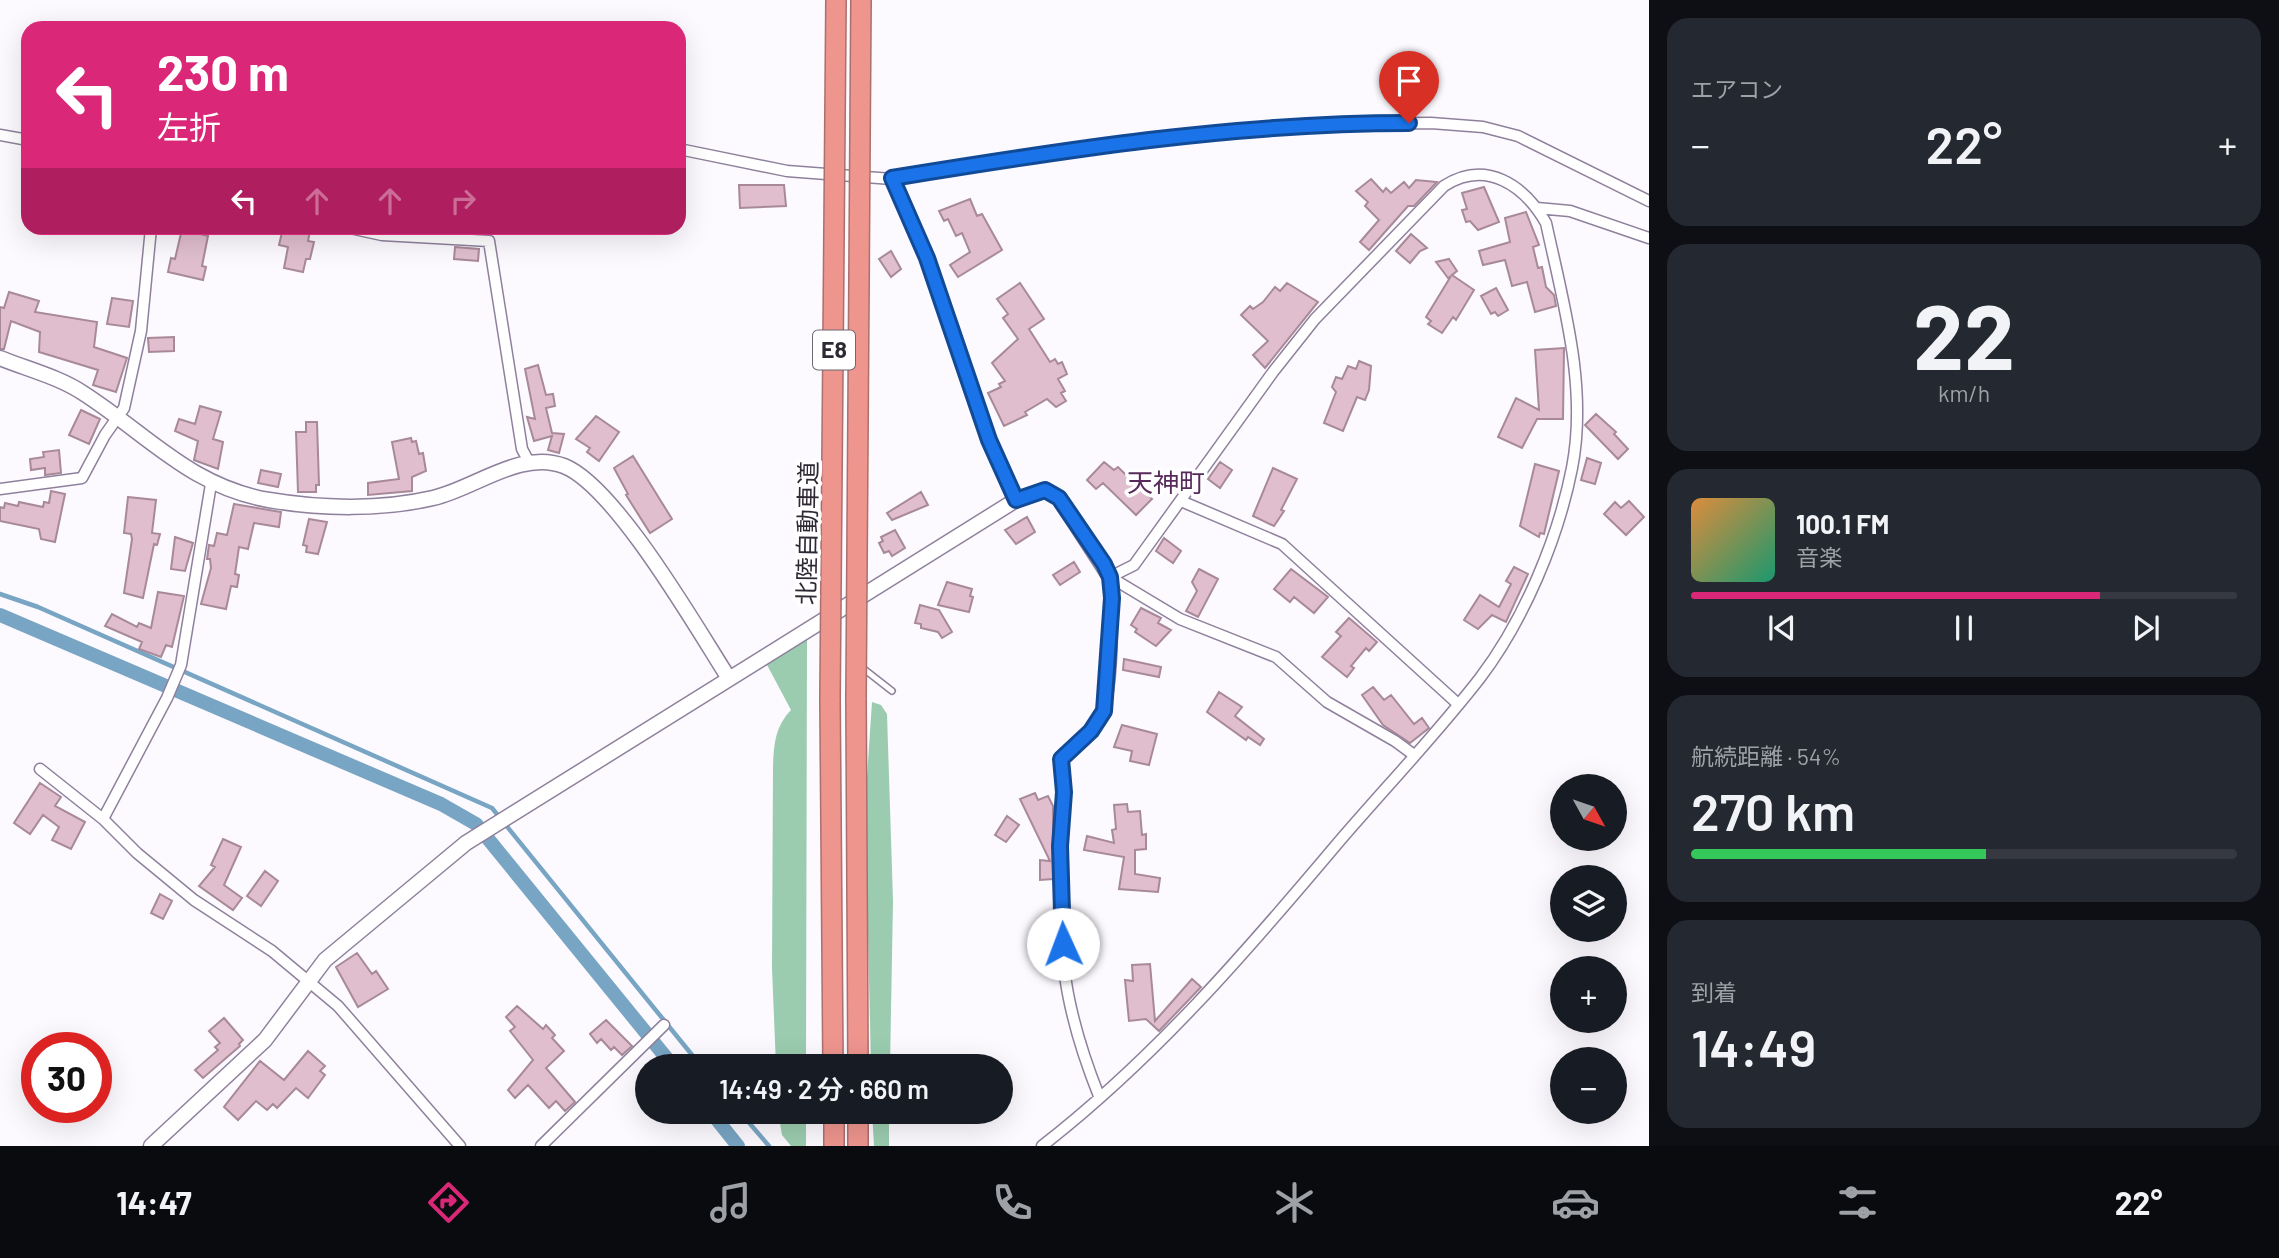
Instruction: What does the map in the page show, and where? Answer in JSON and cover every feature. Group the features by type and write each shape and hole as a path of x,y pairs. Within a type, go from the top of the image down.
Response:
{"highway":[{"name":"北陸自動車道","path":"833,1054 830,699 836,0"},
{"name":"北陸自動車道","path":"858,1054 856,698 861,0"},
{"path":"834,1124 834,1146"},
{"path":"858,1124 858,1146"}],"street":[{"path":"686,150 787,171 892,178 1068,149 1171,136 1307,124 1431,123 1483,127 1518,136 1649,201"},
{"path":"0,135 21,139"},
{"path":"1042,1146 1182,1021 1481,677 1518,614 1555,525 1572,469 1576,433 1573,355 1546,223 1537,208 1507,181 1486,173 1458,177 1444,186 1386,242 1315,319 1273,372 1134,565 1110,577"},
{"path":"892,178 927,258 989,440 1016,500"},
{"path":"1537,208 1570,211 1649,238"},
{"path":"0,489 82,478 105,435 119,418 141,331 150,235"},
{"path":"382,235 489,241 522,449 529,462"},
{"path":"0,358 70,385 211,484 270,500 354,507 433,498 529,462 563,465 585,477 608,501 667,581 728,677"},
{"path":"103,819 167,698 181,665 211,484"},
{"path":"151,1146 265,1040 325,960 477,835 1016,500 1045,490 1059,498 1110,577 1180,619 1276,657 1327,702 1413,755"},
{"path":"1181,501 1282,544 1458,704"},
{"path":"1098,1096 1086,1064 1064,968 1060,846 1064,792 1061,759 1091,731 1104,711 1111,642 1110,577"},
{"path":"40,769 103,819 137,853 194,900 272,951 338,1006 460,1146"},
{"path":"541,1146 664,1025"}],"lane":[{"path":"811,627 841,651"},
{"path":"852,659 892,691"}],"green space":[{"path":"807,638 806,1054 776,1054 772,968 773,767 776,736 791,710 766,663"},
{"path":"872,702 881,705 887,714 893,901 890,1054 871,1054 865,807"},
{"path":"780,1124 806,1124 806,1146 791,1146 782,1135"},
{"path":"873,1124 889,1124 889,1146 874,1146"}],"building":[{"path":"1371,179 1383,192 1386,188 1391,193 1404,182 1409,188 1416,180 1437,182 1414,206 1408,206 1369,250 1360,242 1379,220 1365,206 1368,202 1356,191"},
{"path":"739,185 784,185 786,206 740,208"},
{"path":"1484,187 1499,222 1478,230 1470,221 1466,222 1462,210 1467,209 1462,193"},
{"path":"970,199 977,216 982,214 1002,250 958,277 950,265 970,252 962,233 956,236 948,219 944,221 939,211"},
{"path":"1526,212 1539,245 1533,247 1538,268 1542,267 1546,287 1554,295 1556,306 1535,312 1527,282 1512,286 1505,260 1483,265 1479,251 1510,242 1505,218"},
{"path":"1411,234 1427,248 1420,251 1410,263 1396,251"},
{"path":"181,235 208,236 202,266 206,267 203,280 168,272 171,258 175,259"},
{"path":"281,235 309,235 308,241 314,242 303,272 284,268 288,247 279,245"},
{"path":"455,247 479,249 478,261 454,259"},
{"path":"891,251 901,269 891,277 879,259"},
{"path":"1449,259 1457,271 1452,275 1474,290 1456,320 1453,317 1442,333 1428,324 1431,321 1426,317 1451,276 1448,278 1436,262"},
{"path":"1020,283 1044,319 1029,329 1050,362 1055,359 1058,364 1062,362 1067,374 1058,379 1065,391 1061,393 1066,401 1056,407 1047,399 1025,412 1027,415 1004,426 988,393 1001,387 999,384 1005,381 992,363 1018,339 1003,318 1008,314 997,299"},
{"path":"1287,283 1318,302 1265,368 1253,355 1268,341 1241,315 1250,306 1253,309 1263,302 1275,287 1280,291"},
{"path":"1496,288 1508,310 1498,316 1495,312 1491,314 1481,296"},
{"path":"9,292 39,301 35,312 97,322 94,347 127,358 116,392 93,385 98,370 39,352 40,332 11,321 4,349 0,349 0,307 4,308"},
{"path":"112,298 133,301 129,327 107,324"},
{"path":"174,337 174,351 149,352 148,338"},
{"path":"1564,348 1563,419 1537,419 1522,448 1498,437 1516,398 1539,410 1535,350"},
{"path":"1359,361 1371,366 1369,390 1365,400 1357,397 1343,431 1324,423 1336,392 1332,387 1336,377 1342,379 1348,366 1356,369"},
{"path":"538,365 546,395 553,394 555,406 546,408 552,433 564,434 559,453 548,450 552,436 534,441 527,417 535,419 525,369"},
{"path":"200,406 221,412 213,439 223,442 218,469 194,460 198,441 175,431 179,419 195,424"},
{"path":"81,410 100,419 89,444 69,435"},
{"path":"1596,414 1616,432 1614,434 1628,449 1618,459 1585,425"},
{"path":"596,416 619,432 599,461 587,452 590,448 576,439"},
{"path":"306,422 317,422 319,485 316,485 316,492 298,492 296,432 306,432"},
{"path":"411,438 412,442 416,441 419,454 423,453 426,471 412,477 412,491 368,495 368,483 399,479 392,442"},
{"path":"59,450 61,473 45,475 45,468 31,470 30,459 44,457 43,452"},
{"path":"633,456 672,519 650,533 626,495 628,494 614,468"},
{"path":"1587,458 1601,463 1595,484 1581,480"},
{"path":"1104,462 1114,470 1118,467 1129,478 1131,475 1152,499 1136,515 1103,483 1096,489 1087,480"},
{"path":"1220,462 1232,470 1220,488 1208,479"},
{"path":"1535,464 1559,471 1544,534 1540,533 1539,537 1520,526"},
{"path":"1273,468 1297,479 1281,510 1284,511 1274,526 1253,516"},
{"path":"261,470 281,474 278,487 258,483"},
{"path":"51,491 65,494 55,542 41,539 39,529 0,521 0,507 4,508 5,503 18,506 19,502 43,507 44,502 49,503"},
{"path":"921,492 928,505 892,520 887,513"},
{"path":"128,497 156,500 152,533 160,534 157,545 154,544 143,598 124,593 132,539 131,534 124,533"},
{"path":"1629,501 1644,517 1626,535 1604,514 1615,502 1621,508"},
{"path":"234,504 281,512 279,527 254,523 248,549 239,547 235,574 239,575 237,587 231,586 226,609 201,604 211,568 210,559 207,559 209,545 214,546 217,533 227,535"},
{"path":"1027,517 1035,532 1016,544 1005,530"},
{"path":"309,519 327,522 318,554 306,552 307,546 303,545"},
{"path":"895,530 905,548 892,556 889,551 884,553 879,543 883,541 881,537"},
{"path":"175,537 193,543 185,571 171,569"},
{"path":"1164,538 1181,551 1173,563 1156,551"},
{"path":"1074,562 1080,572 1060,585 1053,575"},
{"path":"1514,567 1528,574 1506,622 1492,615 1478,629 1464,620 1480,595 1499,607 1511,584 1506,581"},
{"path":"1199,569 1218,579 1198,617 1186,611 1197,591 1192,582"},
{"path":"1291,569 1328,597 1314,613 1294,597 1290,602 1274,589"},
{"path":"947,582 972,589 969,612 938,605"},
{"path":"158,592 184,596 172,647 166,645 161,657 139,649 142,642 105,626 112,614 137,627 139,623 151,628"},
{"path":"920,605 939,610 952,632 942,638 938,632 921,628 921,624 915,623"},
{"path":"1141,608 1161,618 1158,623 1171,630 1156,646 1135,632 1137,629 1131,625"},
{"path":"1349,618 1377,642 1369,651 1366,648 1351,666 1354,668 1347,677 1322,657 1341,636 1336,632"},
{"path":"1124,659 1161,667 1159,677 1123,670"},
{"path":"1373,687 1384,700 1391,695 1414,724 1422,718 1429,728 1410,743 1383,725 1362,695"},
{"path":"1219,692 1242,707 1235,716 1264,739 1260,745 1248,737 1246,740 1207,712"},
{"path":"1122,725 1157,734 1149,765 1130,761 1132,751 1114,747"},
{"path":"40,783 61,797 55,806 85,822 71,849 52,840 59,827 43,815 30,834 14,823"},
{"path":"1035,793 1038,800 1048,796 1053,806 1053,879 1040,880 1040,860 1050,861 1020,799"},
{"path":"1127,804 1128,812 1140,811 1142,835 1146,834 1146,849 1135,850 1135,874 1160,878 1158,892 1119,889 1124,857 1084,850 1087,836 1114,843 1114,805"},
{"path":"1007,816 1019,825 1006,842 995,835"},
{"path":"223,839 241,847 224,885 242,898 233,910 199,886 215,867 211,865"},
{"path":"265,871 278,881 261,906 247,896"},
{"path":"160,894 172,901 163,919 151,913"},
{"path":"357,953 372,974 376,971 388,989 358,1007 336,967"},
{"path":"1150,964 1155,1021 1192,979 1201,987 1159,1031 1146,1019 1129,1021 1125,980 1133,981 1132,965"},
{"path":"517,1006 543,1029 546,1025 555,1035 552,1038 564,1051 546,1068 575,1102 565,1111 556,1101 549,1108 528,1085 515,1098 508,1090 533,1060 510,1031 515,1027 506,1017"},
{"path":"224,1018 243,1040 240,1046 203,1078 195,1070 218,1050 215,1047 220,1043 209,1031"},
{"path":"606,1020 632,1046 622,1055 614,1047 611,1050 601,1039 597,1043 590,1034"},
{"path":"308,1051 325,1066 320,1071 325,1075 308,1098 296,1088 277,1108 273,1104 267,1110 256,1101 238,1120 224,1107 260,1061 284,1080"}],"waterway":[{"path":"0,594 38,607 492,808 691,1054"},
{"path":"0,615 441,804 476,824 663,1054"},
{"path":"720,1124 738,1146"},
{"path":"750,1124 769,1146"}],"district":[{"name":"天神町","path":"1166,483"}],"route":[{"path":"1063,944 1060,846 1064,792 1061,759 1074,750 1104,711 1111,642 1110,577 1104,564 1053,493 1037,491 1016,500 989,440 927,258 892,178 1068,149 1171,136 1307,124 1409,123"}]}
